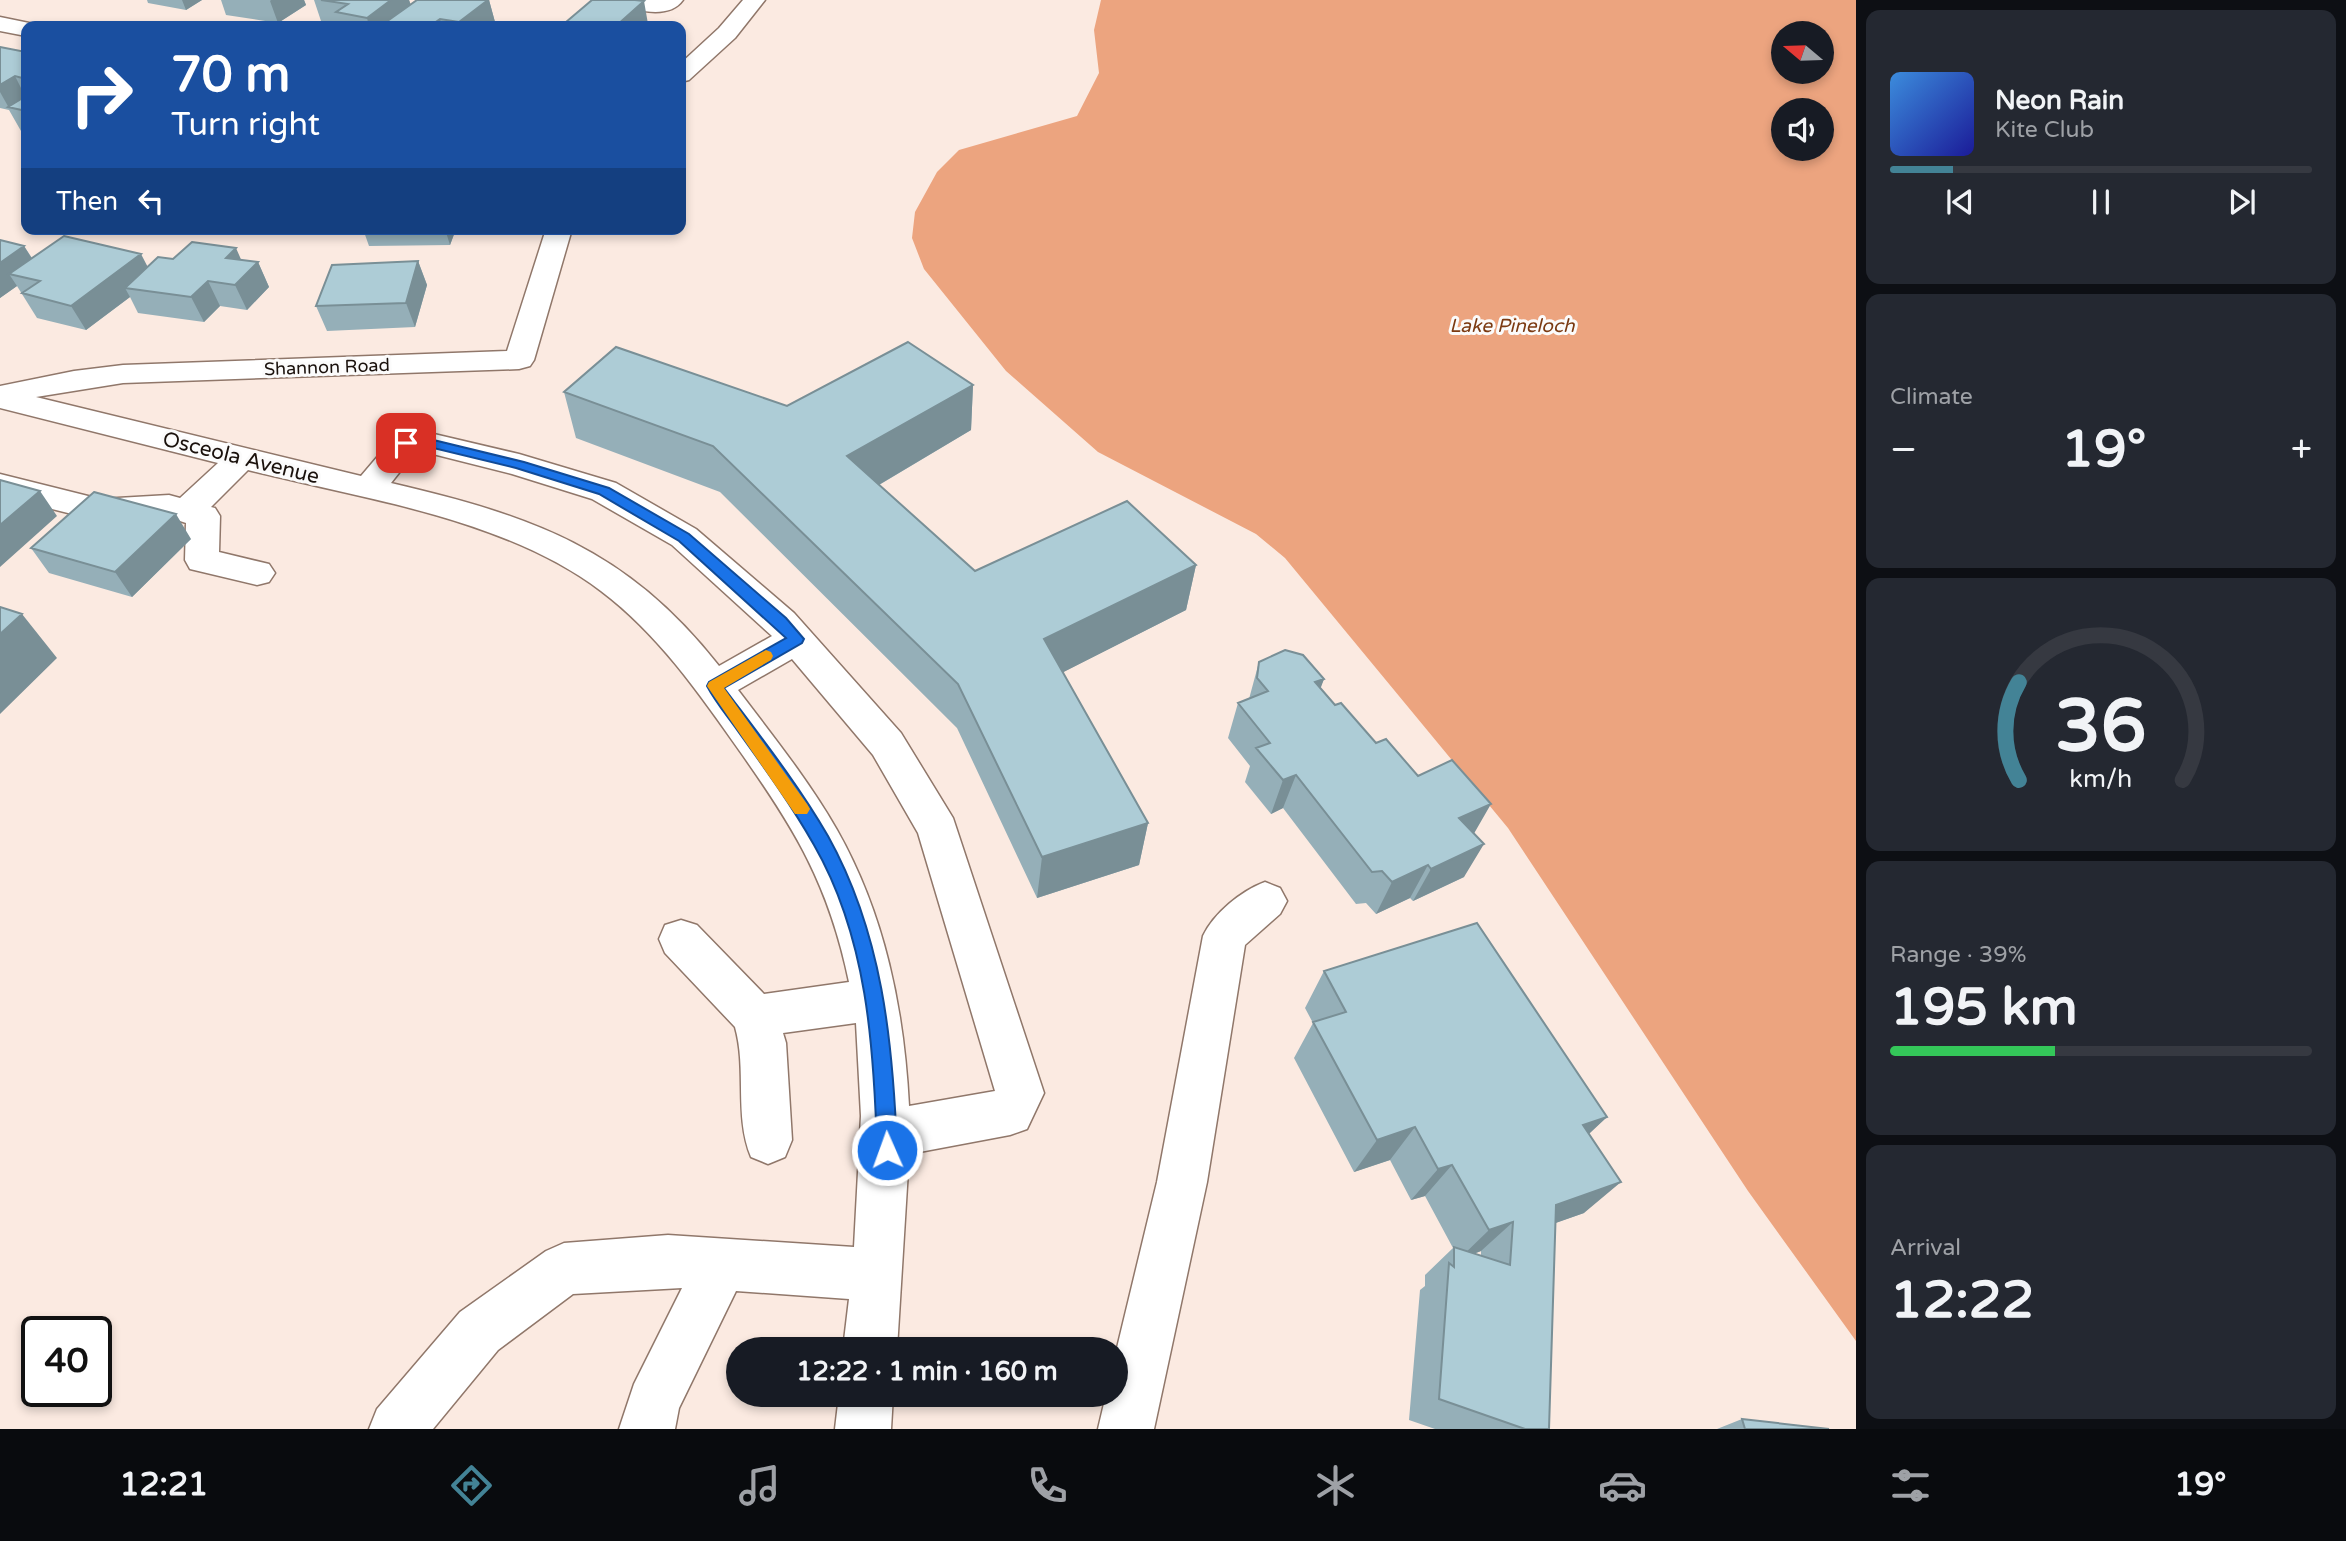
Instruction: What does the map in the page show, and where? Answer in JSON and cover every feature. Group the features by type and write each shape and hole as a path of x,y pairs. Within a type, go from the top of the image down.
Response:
{"street":[{"path":"624,0 669,3"},
{"path":"686,70 727,33 754,0"},
{"path":"0,24 21,28"},
{"name":"Shannon Road","path":"0,397 74,380 123,374 519,360 557,235"},
{"name":"Osceola Avenue","path":"0,397 481,517 563,551 622,587 670,630 715,686 791,793 822,842 853,914 875,999 884,1067 887,1134 871,1337"},
{"path":"368,489 406,443 417,440 519,465 604,491 684,537 781,622 887,744 938,830 1020,1093 1010,1112 887,1134"},
{"path":"186,511 242,458"},
{"path":"0,485 100,510 169,506 202,516 202,560 257,573"},
{"path":"715,686 796,639"},
{"path":"1126,1429 1182,1182 1225,936 1265,901"},
{"path":"681,939 755,1016 763,1043 768,1140"},
{"path":"755,1016 875,999"},
{"path":"397,1429 479,1331 564,1269 668,1261 877,1275"},
{"path":"647,1429 653,1403 721,1266"},
{"path":"863,1429 865,1407"}],"water":[{"name":"Lake Pineloch","path":"1101,0 1856,0 1856,1341 1748,1191 1508,828 1285,558 1256,534 1098,452 1006,371 924,269 912,238 915,212 937,172 959,150 1077,116 1099,73 1094,30"}],"building":[{"path":"321,0 391,0 367,18 336,12 348,4"},
{"path":"417,0 488,0 460,21 387,21"},
{"path":"592,0 644,1 622,21 567,21"},
{"path":"0,47 21,51 21,78 15,76 0,85"},
{"path":"21,99 21,110 8,107"},
{"path":"64,236 141,254 71,306 22,293 40,281 9,274"},
{"path":"0,240 24,246 0,263"},
{"path":"192,242 236,248 226,258 258,262 235,285 208,281 191,297 125,288 158,257 173,259"},
{"path":"418,261 406,303 316,306 332,265"},
{"path":"908,342 973,385 847,456 975,571 1127,501 1196,565 1044,639 1148,823 1042,857 958,684 713,446 564,392 616,347 787,406"},
{"path":"0,480 40,491 0,525"},
{"path":"94,492 176,514 115,572 31,548"},
{"path":"0,607 22,614 0,634"},
{"path":"1285,650 1303,655 1324,679 1315,682 1335,705 1341,703 1376,743 1386,739 1418,776 1452,760 1491,804 1459,818 1484,844 1431,869 1428,865 1392,882 1382,871 1372,872 1296,775 1283,780 1256,748 1270,743 1238,703 1268,691 1257,678 1259,662"},
{"path":"1477,923 1607,1117 1583,1125 1621,1182 1556,1205 1549,1429 1525,1429 1439,1399 1449,1263 1454,1267 1454,1247 1510,1265 1513,1222 1489,1230 1452,1165 1438,1169 1415,1127 1377,1140 1313,1022 1346,1012 1324,971"},
{"path":"1742,1419 1829,1429 1745,1429"}],"slow traffic":[{"path":"766,656 715,686 801,809"}],"route":[{"path":"406,443 417,440 443,446 519,465 604,491 684,537 781,622 796,639 715,686 791,793 822,842 844,888 870,970 879,1018 887,1150"}]}
